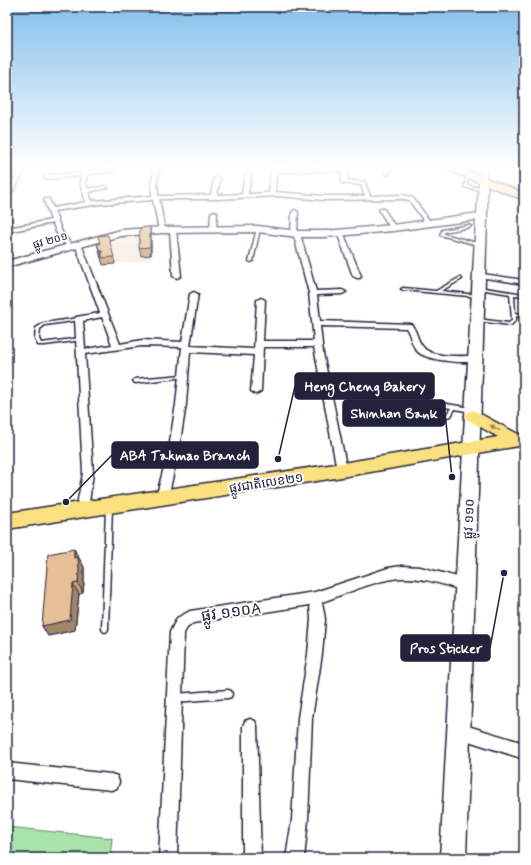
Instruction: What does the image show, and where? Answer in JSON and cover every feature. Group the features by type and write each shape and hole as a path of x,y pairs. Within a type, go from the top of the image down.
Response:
{"main road":[{"path":"473,413 520,440"},
{"name":"ផ្លូវជាតិលេខ២១","path":"7,522 342,470 471,447 520,440"}],"street":[{"path":"50,206 59,232 74,246 106,314 117,346"},
{"path":"51,210 75,206"},
{"path":"157,206 162,230"},
{"path":"415,206 429,224"},
{"name":"ផ្លូវ ១១០","path":"453,858 479,286 480,245 475,222 477,206"},
{"path":"382,210 393,228"},
{"path":"295,212 295,234 313,293 318,344 330,414 342,470"},
{"path":"214,213 214,229"},
{"name":"ផ្លូវ ២០១","path":"7,264 120,233 162,230 258,229 295,234 393,228 471,217 475,222"},
{"path":"7,218 9,229 55,221"},
{"path":"173,230 177,276"},
{"path":"340,232 357,276"},
{"path":"479,286 524,282"},
{"path":"313,293 342,292"},
{"path":"162,498 174,448 181,404 185,347 194,294"},
{"path":"256,391 261,300"},
{"path":"82,510 88,473 79,319 106,314"},
{"path":"317,323 408,326 413,333 418,347 423,353 433,356 475,359"},
{"path":"82,352 142,343 185,347 259,348 318,344"},
{"name":"ផ្លូវ ១១០A","path":"168,858 177,632 182,623 190,617 315,598 388,574 402,572 420,573 465,584"},
{"path":"295,858 300,820 305,718 315,654 317,626 315,598"},
{"path":"250,726 252,858"},
{"path":"458,731 524,751"},
{"path":"7,771 111,782"}],"lane":[{"path":"475,222 443,231 442,235 480,245"},
{"path":"251,261 258,229"},
{"path":"436,292 460,279"},
{"path":"403,289 436,292 479,286 524,295"},
{"path":"477,320 510,324 514,320 512,293"},
{"path":"514,314 524,316"},
{"path":"79,319 44,324 38,328 37,339 40,344 81,340"},
{"path":"135,381 183,376"},
{"path":"441,405 454,407 473,413"},
{"path":"417,413 437,417 449,415 454,407"},
{"path":"105,629 109,506"},
{"path":"175,698 228,694"}],"shaded area":[{"path":"151,233 151,260 103,265 97,242 121,235"}],"green space":[{"path":"7,827 112,838 110,858 7,858"}],"building":[{"path":"150,227 150,247 139,248 140,228"},
{"path":"108,235 114,257 102,258 102,251 100,251 97,244 100,244 98,236"},
{"path":"74,549 74,558 78,557 79,571 78,583 73,584 70,620 42,626 48,554"}],"place":[{"name":"Heng Cheng Bakery","path":"278,459"},
{"name":"Shinhan Bank","path":"452,477"},
{"name":"ABA Takmao Branch","path":"66,502"},
{"name":"Pros Sticker","path":"504,573"}]}
